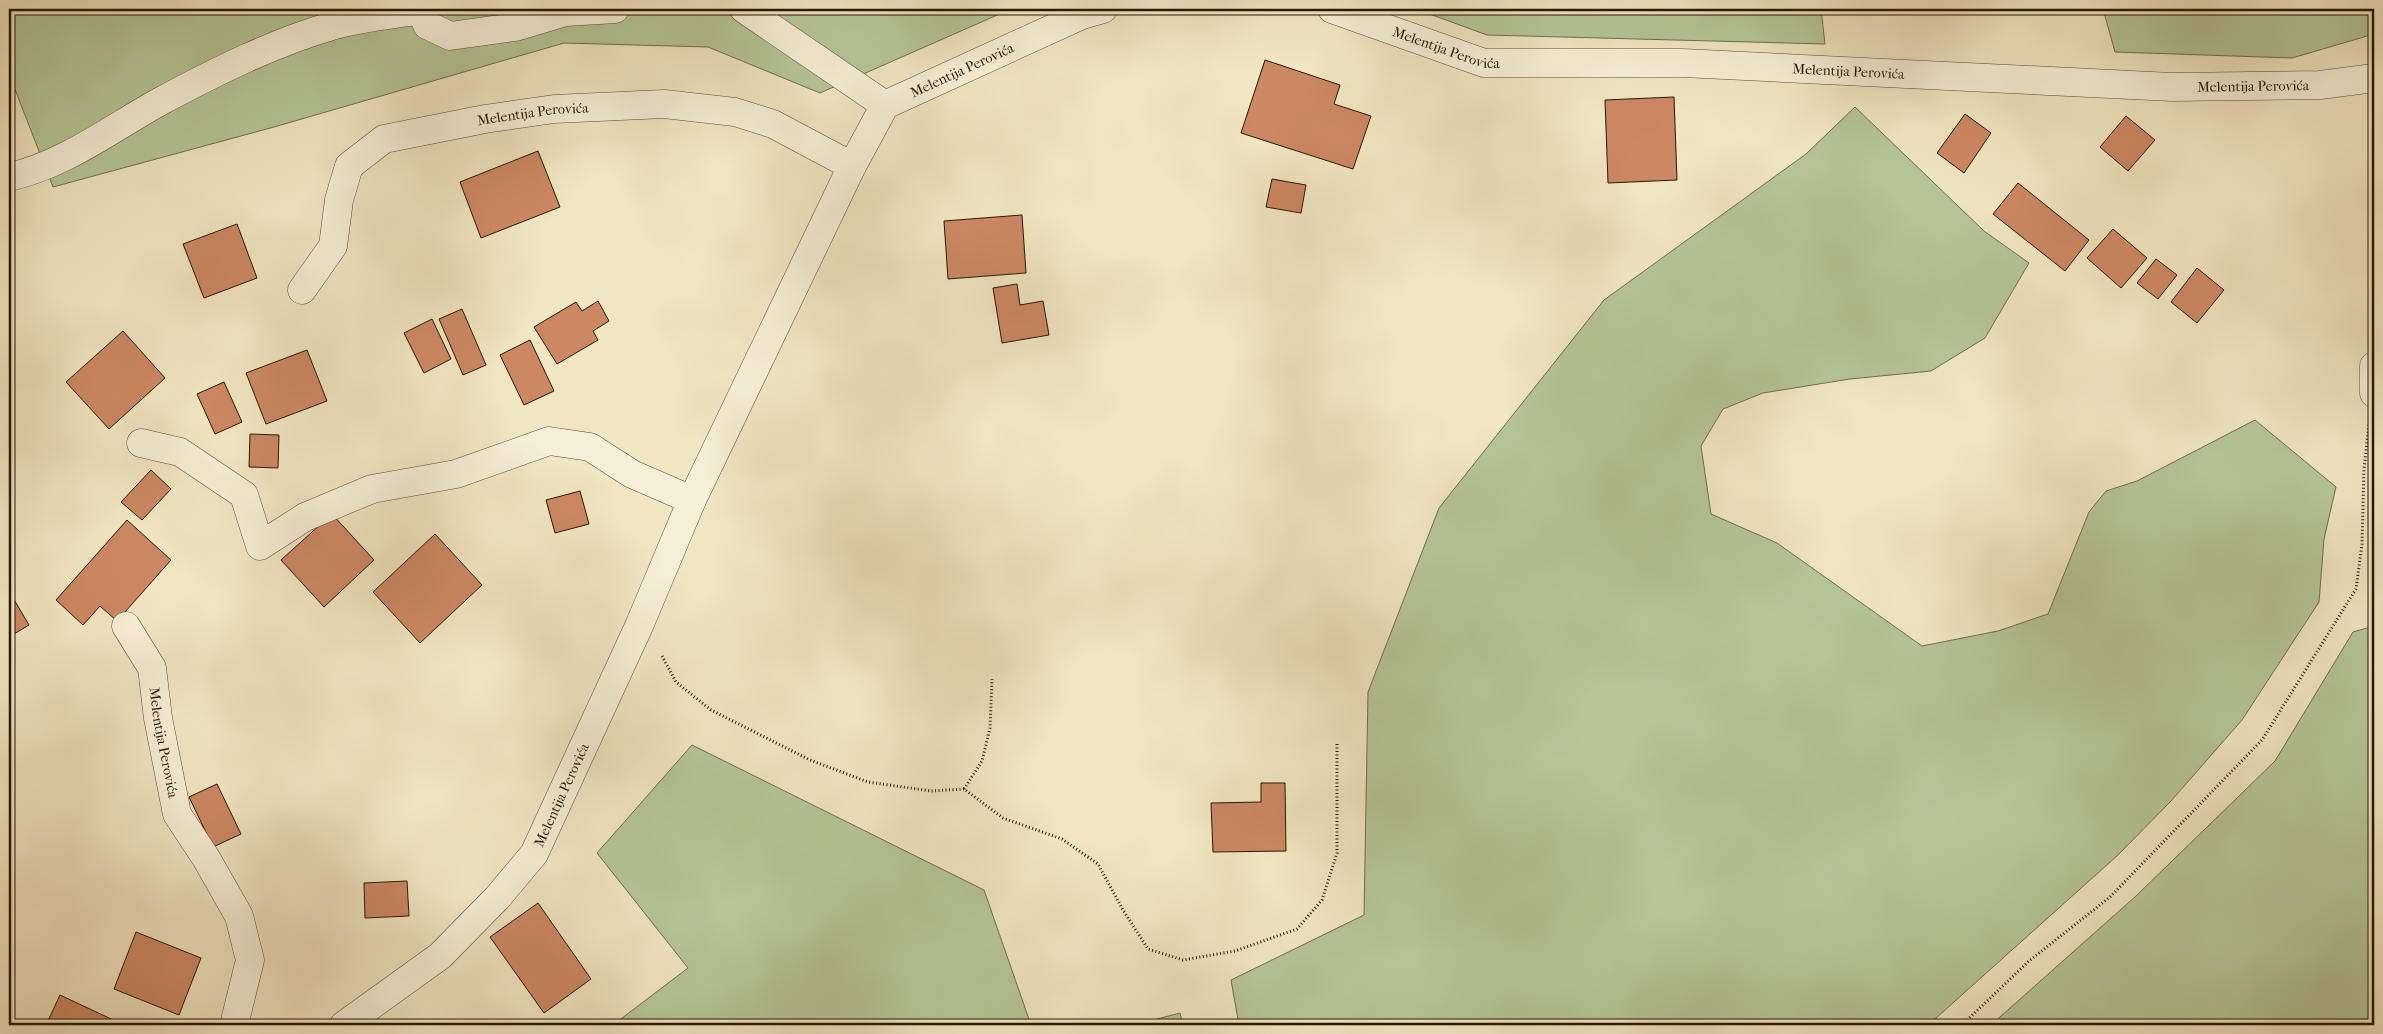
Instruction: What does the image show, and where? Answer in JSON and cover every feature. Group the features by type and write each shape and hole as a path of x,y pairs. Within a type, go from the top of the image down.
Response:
{"street":[{"path":"9,177 25,174 80,149 161,101 247,57 336,25 422,10 427,26 450,36 515,27 565,12 615,9"},
{"path":"744,9 885,105"},
{"name":"Melentija Perovića","path":"344,1025 440,956 497,898 534,854 642,618 692,500 852,166 885,105 1082,15 1103,9"},
{"name":"Melentija Perovića","path":"1332,9 1484,63 1683,63 2172,87 2320,85 2374,78"},
{"name":"Melentija Perovića","path":"302,290 333,246 339,200 349,166 384,139 485,119 554,109 664,104 735,112 772,124 852,166"},
{"path":"141,443 180,452 244,495 260,546 305,517 372,489 456,474 549,440 590,447 632,474 692,500"},
{"name":"Melentija Perovića","path":"126,626 152,668 158,718 177,814 206,858 239,916 250,960 234,1025"}],"path":[{"path":"1962,1025 2029,961 2110,897 2262,740 2356,589 2362,544 2364,469 2374,382"},
{"path":"642,618 676,682 711,710 810,760 868,782 931,791 964,790 1003,818 1062,839 1098,864 1148,949 1183,960 1235,951 1297,929 1322,900 1337,853 1338,743"},
{"path":"964,790 982,762 990,728 992,679"}],"green space":[{"path":"9,9 1011,9 820,93 708,47 564,43 274,127 53,187 9,74"},
{"path":"1416,9 1821,9 1825,44 1487,35"},
{"path":"2103,9 2374,9 2374,34 2292,58 2115,52"},
{"path":"1855,107 1984,231 2029,263 1985,338 1931,371 1850,379 1763,393 1723,409 1701,446 1711,514 1777,543 1922,646 1998,631 2048,614 2089,512 2106,491 2137,481 2255,420 2336,487 2324,539 2319,602 2242,720 2171,801 2118,855 1935,1019 1915,1025 1239,1025 1231,980 1364,915 1368,692 1439,508 1604,300 1806,154"},
{"path":"2374,626 2374,1025 1991,1025 2136,896 2275,761 2353,632"},
{"path":"692,745 984,890 1031,1025 613,1025 688,968 597,853"},
{"path":"1180,1013 1183,1025 1134,1025"}],"building":[{"path":"1265,60 1340,85 1334,104 1371,116 1353,169 1241,133"},
{"path":"1674,97 1677,180 1608,183 1605,100"},
{"path":"1965,114 1991,133 1964,173 1937,153"},
{"path":"2126,116 2155,140 2128,171 2100,147"},
{"path":"538,151 560,207 481,238 460,182"},
{"path":"1272,179 1306,185 1301,213 1266,207"},
{"path":"2018,183 2089,240 2065,271 1993,214"},
{"path":"1022,215 1026,273 948,279 944,221"},
{"path":"237,224 257,278 204,298 183,244"},
{"path":"2113,229 2147,258 2121,288 2087,258"},
{"path":"2156,259 2177,275 2158,299 2137,283"},
{"path":"2197,268 2224,290 2197,323 2171,302"},
{"path":"1017,284 1020,305 1043,301 1049,335 1002,343 993,288"},
{"path":"598,301 609,321 593,331 598,340 557,364 534,327 576,302 582,311"},
{"path":"462,309 486,365 463,375 439,319"},
{"path":"432,319 451,359 424,373 404,333"},
{"path":"123,331 165,378 109,429 66,382"},
{"path":"530,340 554,391 524,405 500,355"},
{"path":"307,350 327,401 266,424 246,373"},
{"path":"224,382 242,422 215,434 197,394"},
{"path":"250,434 279,435 278,468 249,467"},
{"path":"151,470 171,489 142,520 121,502"},
{"path":"580,491 589,524 555,533 546,500"},
{"path":"332,514 374,560 324,607 281,560"},
{"path":"127,520 171,560 117,621 100,606 83,625 56,600"},
{"path":"435,534 482,585 420,643 373,592"},
{"path":"9,591 29,625 9,637"},
{"path":"1261,783 1285,783 1286,851 1213,852 1211,803 1261,802"},
{"path":"217,784 241,834 213,847 189,797"},
{"path":"407,881 409,916 365,918 364,883"},
{"path":"538,903 591,979 544,1013 490,937"},
{"path":"136,932 201,958 179,1015 114,989"},
{"path":"60,995 124,1025 46,1025"}]}
